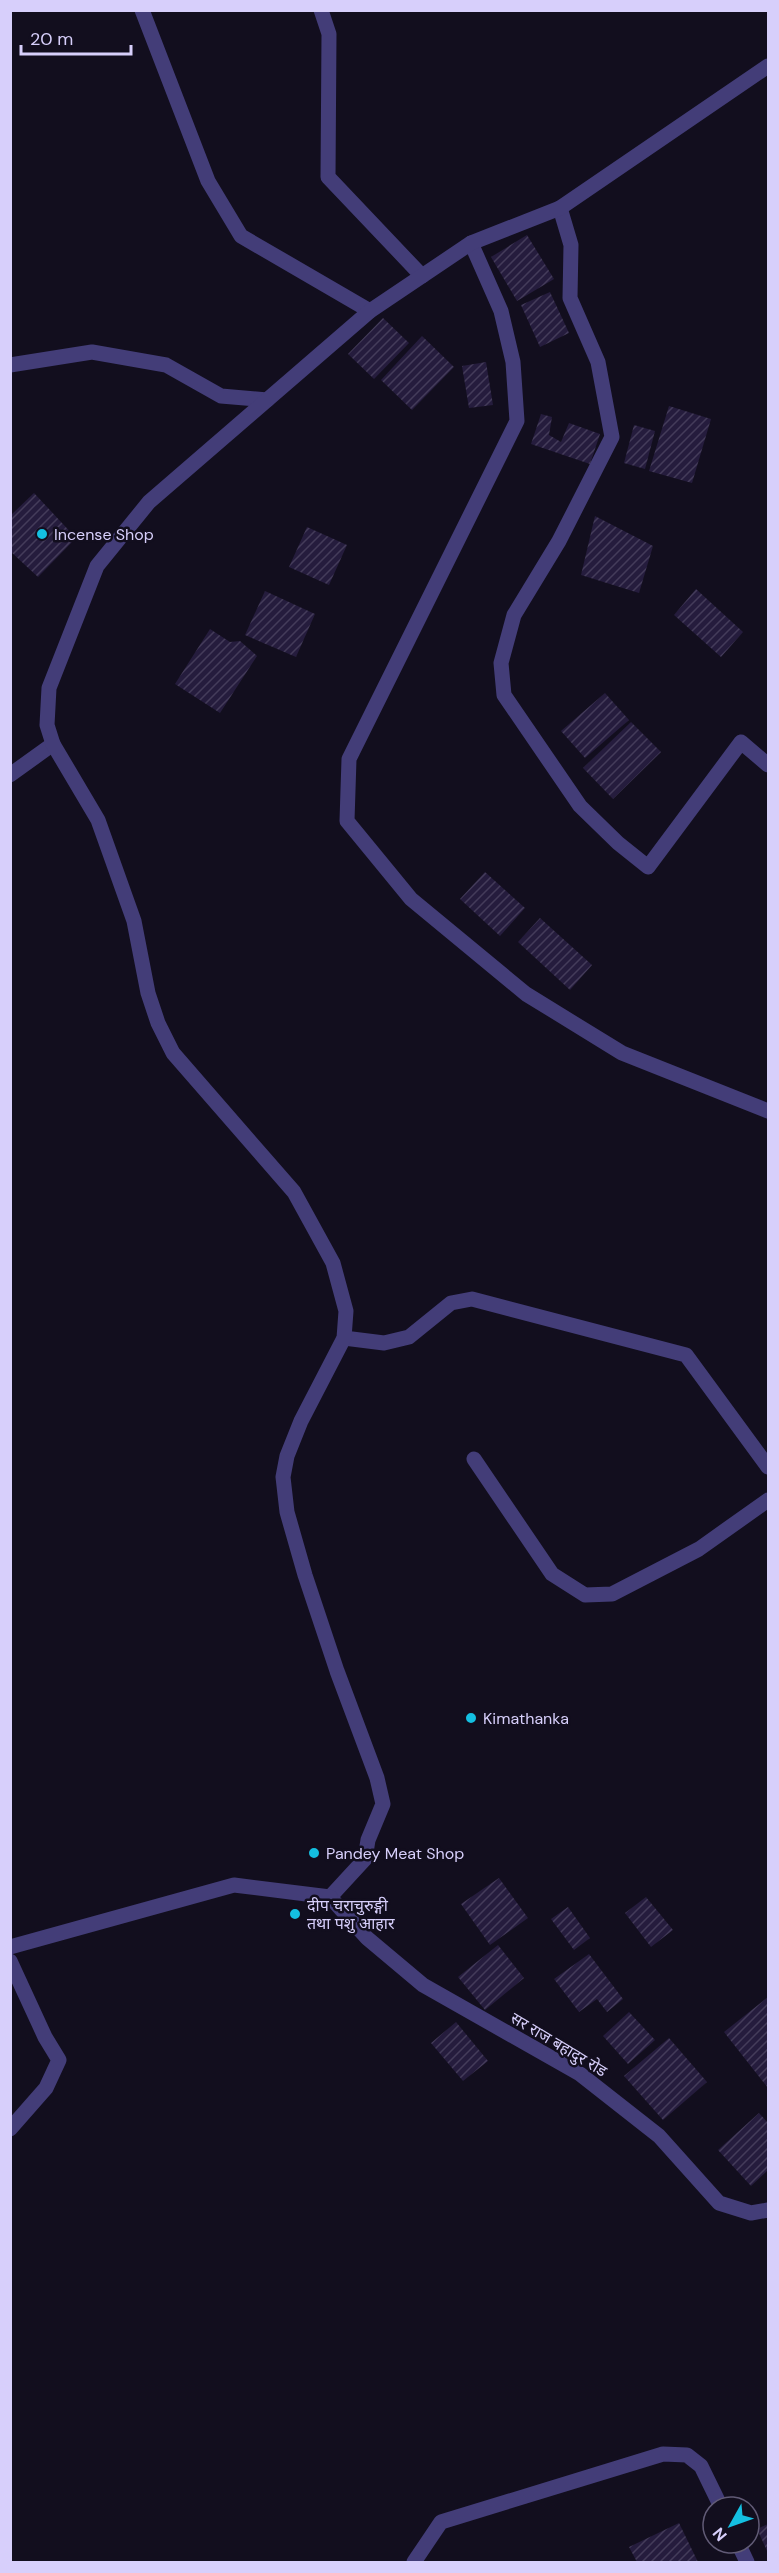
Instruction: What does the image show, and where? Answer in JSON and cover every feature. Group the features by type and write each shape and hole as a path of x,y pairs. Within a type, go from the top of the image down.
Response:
{"street":[{"path":"142,10 208,181 241,236 370,311"},
{"path":"321,10 329,34 328,177 422,276"},
{"path":"10,1947 234,1885 330,1897 365,1859 368,1840 383,1804 305,1575 286,1512 282,1478 286,1456 301,1421 344,1338 346,1311 333,1263 294,1192 173,1053 158,1023 148,993 134,921 98,820 53,744 47,726 49,688 98,566 149,502 370,311 471,243 560,208 768,66"},
{"path":"560,208 571,245 570,298 597,362 612,437 559,541 513,615 501,663 504,695 580,806 618,843 648,867 741,742 768,765"},
{"path":"471,243 501,311 513,362 517,420 350,759 347,821 411,899 526,994 622,1053 768,1111"},
{"path":"10,365 92,352 166,365 221,396 267,400"},
{"path":"10,775 53,744"},
{"path":"344,1338 384,1342 409,1337 451,1303 472,1299 686,1354 768,1467"},
{"path":"474,1459 552,1574 585,1595 612,1594 699,1549 768,1500"},
{"name":"सर राज बहादुर रोड","path":"330,1897 367,1938 423,1985 580,2074 659,2136 720,2203 751,2213 768,2210"},
{"path":"10,1961 45,2037 59,2060 46,2088 10,2129"},
{"path":"414,2562 441,2522 663,2454 687,2455 701,2466 715,2495"}],"building":[{"path":"527,235 554,279 517,301 491,257"},
{"path":"550,292 569,333 540,347 521,305"},
{"path":"383,318 409,343 374,379 348,354"},
{"path":"422,336 454,367 412,410 381,380"},
{"path":"486,362 493,405 469,408 462,366"},
{"path":"669,406 711,419 692,483 649,471"},
{"path":"541,414 552,417 549,435 561,442 569,423 600,434 590,464 531,444"},
{"path":"634,425 655,431 645,469 624,463"},
{"name":"Incense Shop","path":"34,493 76,538 38,577 10,551 10,516"},
{"path":"595,516 653,546 639,593 581,575"},
{"path":"307,527 347,545 329,585 289,567"},
{"path":"696,589 743,632 721,657 674,615"},
{"path":"265,591 315,614 296,657 245,635"},
{"path":"210,629 230,642 240,641 257,656 220,713 175,684"},
{"path":"605,693 629,720 585,758 561,731"},
{"path":"631,722 661,752 613,799 583,768"},
{"path":"485,872 525,908 500,936 460,899"},
{"path":"540,918 592,965 570,990 518,942"},
{"path":"499,1878 528,1918 490,1945 461,1904"},
{"path":"646,1897 673,1930 651,1947 625,1913"},
{"path":"568,1907 590,1938 574,1950 551,1919"},
{"path":"498,1945 524,1978 485,2010 458,1977"},
{"path":"589,1954 623,1999 607,2012 597,1999 579,2012 554,1979"},
{"path":"768,1997 768,2088 724,2032"},
{"path":"629,2012 655,2040 628,2064 603,2036"},
{"path":"456,2022 488,2061 463,2081 431,2043"},
{"path":"669,2038 707,2082 663,2120 624,2076"},
{"path":"759,2113 768,2123 768,2170 751,2186 718,2150"},
{"path":"679,2523 698,2562 637,2562 629,2547"},
{"path":"768,2524 768,2553 761,2538 761,2527"}],"place":[{"name":"Incense Shop","path":"42,534"},
{"name":"Kimathanka","path":"471,1718"},
{"name":"Pandey Meat Shop","path":"314,1853"},
{"name":"दीप चराचुरुङ्गी तथा पशु आहार","path":"295,1914"}]}
